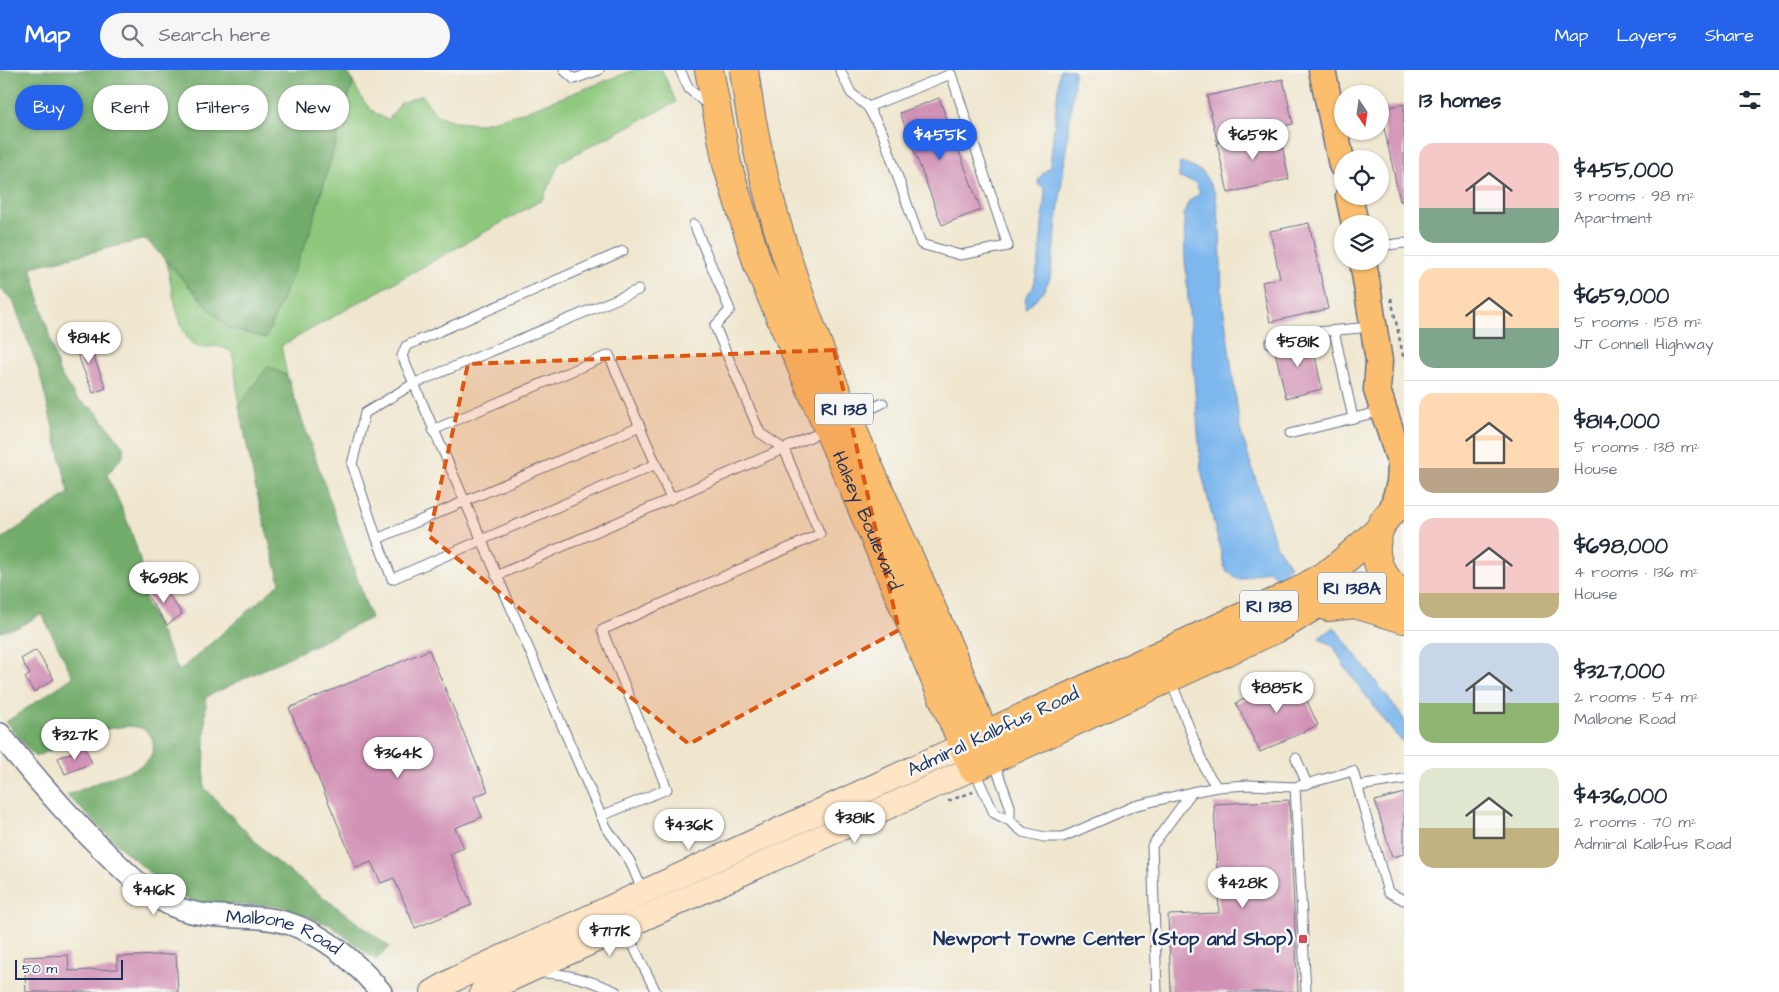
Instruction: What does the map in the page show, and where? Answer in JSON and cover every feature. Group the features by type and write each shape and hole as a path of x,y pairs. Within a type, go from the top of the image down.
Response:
{"highway":[{"name":"Halsey Boulevard","path":"709,70 716,112 734,189 758,265 838,424 979,752"},
{"name":"Halsey Boulevard","path":"746,71 757,150 783,252 809,326 838,424"},
{"path":"1391,515 1376,550 1379,566 1404,598"},
{"name":"Admiral Kalbfus Road","path":"979,752 1299,591 1333,570 1391,515"},
{"name":"Admiral Kalbfus Road","path":"979,752 1170,678 1305,613 1330,595 1351,588 1375,588 1404,598"},
{"name":"RI 138","path":"1305,613 1340,604 1352,604 1404,619"}],"main road":[{"path":"1322,70 1339,150"},
{"path":"1365,270 1374,326 1391,360 1393,416 1401,464 1400,483 1391,515"},
{"name":"Admiral Kalbfus Road","path":"433,992 457,978 649,904 979,752"},
{"name":"Admiral Kalbfus Road","path":"482,992 625,929 649,904"}],"street":[{"name":"Malbone Road","path":"0,734 73,821 150,892 171,906 191,914 262,918 283,922 307,931 330,943 350,958 381,992"}],"lane":[{"path":"564,70 574,79 599,70"},
{"path":"680,70 689,89 716,112"},
{"path":"840,70 851,93 868,107 883,134 921,244 960,256 1008,246 951,74 868,107"},
{"path":"601,816 667,789 602,630 820,534 784,448 760,433 715,326 730,310 694,224"},
{"path":"1389,245 1404,243"},
{"path":"623,251 406,346 402,356 601,816 630,861 649,904"},
{"path":"638,290 413,384 365,413 352,464 392,579 656,464"},
{"path":"1270,343 1317,332 1374,326"},
{"path":"1334,331 1353,418"},
{"path":"433,430 609,355 671,499"},
{"path":"496,576 883,403"},
{"path":"1289,434 1353,418 1393,416"},
{"path":"377,539 640,426"},
{"path":"1170,678 1206,771 1217,787"},
{"path":"979,752 994,813 1032,836 1063,837 1120,812 1192,792 1217,787 1248,785 1295,787 1353,771 1388,892 1404,900"},
{"path":"979,752 1010,806 1010,821"},
{"path":"1296,758 1307,784"},
{"path":"1358,786 1404,779"},
{"path":"1295,787 1306,992"},
{"path":"1156,992 1152,846 1192,792"},
{"path":"625,929 656,992"},
{"path":"525,974 561,974 598,983 617,992"}],"path":[{"path":"1389,289 1391,360"}],"highlighted area":[{"path":"834,350 899,630 689,744 429,536 468,364"}],"green space":[{"path":"0,70 347,70 353,82 349,96 349,85 278,85 278,130 339,130 310,232 266,338 227,328 146,239 31,267 59,372 77,399 96,411 123,446 123,456 107,475 132,534 141,567 143,595 179,671 280,583 256,490 239,406 268,366 287,376 371,618 206,697 204,787 270,857 390,947 376,960 330,925 281,906 203,904 185,898 165,886 119,846 67,795 133,770 145,763 153,749 153,742 146,731 134,727 118,727 99,731 35,757 6,722 73,677 42,614 19,627 0,632 0,540 69,493 39,371 13,301 0,288"},
{"path":"634,70 662,70 676,102 560,162 542,200 281,346 287,376 268,367 239,406 233,354 224,348 196,346 190,341 176,308 167,262 227,328 310,232 339,130 349,130 349,96 353,82 367,105 381,117 388,120 401,103 422,95 435,114 456,122 479,124 518,114"}],"water":[{"path":"1060,70 1074,70 1074,84 1050,278 1043,292 1025,309 1026,296 1033,288 1039,260 1045,191 1043,186 1038,185 1039,178 1050,166"},
{"path":"1180,162 1203,172 1215,193 1220,229 1222,298 1240,429 1276,545 1290,566 1278,579 1269,570 1238,580 1225,569 1201,470 1185,259 1184,216 1188,202 1200,193 1195,182 1179,178"},
{"path":"1334,627 1404,719 1404,743 1394,733 1346,669 1334,647 1319,638"}],"building":[{"path":"1283,79 1293,124 1217,141 1207,96"},
{"path":"939,98 981,210 942,225 900,113"},
{"path":"1404,104 1404,200 1400,201 1387,140 1389,140 1389,107"},
{"path":"1279,130 1289,179 1228,193 1217,143"},
{"path":"1309,223 1328,309 1270,322 1262,282 1280,278 1270,231"},
{"path":"85,335 106,388 93,393 72,341"},
{"path":"1311,338 1322,389 1286,398 1274,347"},
{"path":"161,584 182,614 167,625 146,594"},
{"path":"36,650 54,679 34,692 25,678 30,674 21,659"},
{"path":"429,650 488,791 474,797 482,817 455,828 464,848 450,854 472,905 415,928 394,878 381,883 371,862 356,868 289,708"},
{"path":"1295,675 1318,725 1260,752 1236,703"},
{"path":"85,747 92,763 65,774 58,758"},
{"path":"1404,793 1404,854 1392,857 1375,801"},
{"path":"1289,800 1298,992 1171,992 1168,915 1219,913 1214,804"},
{"path":"176,954 178,992 26,992 24,957 68,955 69,971 117,969 117,957"}],"place":[{"name":"Newport Towne Center (Stop and Shop)","path":"1303,939"}]}
